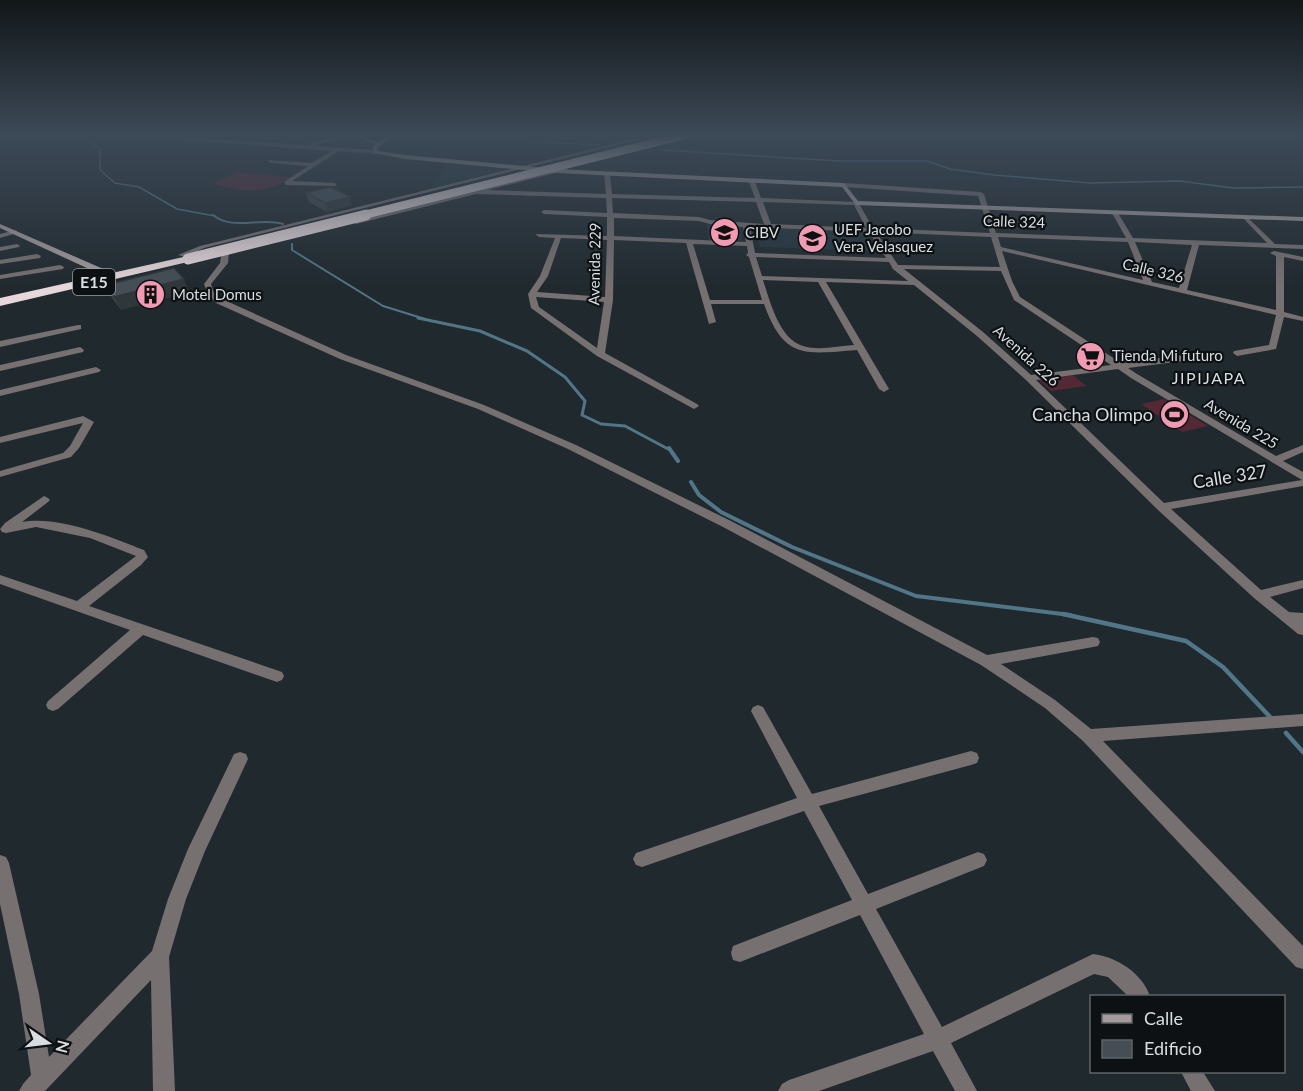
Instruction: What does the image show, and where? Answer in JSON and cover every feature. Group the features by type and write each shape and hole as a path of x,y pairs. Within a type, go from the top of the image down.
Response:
{"highway":[{"name":"E15","path":"0,295 185,257 470,185"},
{"name":"E15","path":"0,302 480,185"}],"street":[{"path":"284,185 281,188 284,191"},
{"path":"294,192 313,185"},
{"name":"E15","path":"185,257 202,247 455,185"},
{"name":"E15","path":"185,257 225,253 504,185"},
{"name":"Avenida 229","path":"600,354 609,300 608,185"},
{"path":"753,185 768,225"},
{"path":"844,185 856,203"},
{"name":"Avenida 225","path":"844,185 981,194 1004,269 1017,298 1119,367 1303,477"},
{"path":"477,192 1303,219"},
{"name":"Avenida 226","path":"856,203 870,229 896,267 980,334 1029,378 1162,507 1259,595 1303,630"},
{"name":"Calle 324","path":"544,212 609,213 699,219 746,225 1303,247"},
{"path":"1115,213 1131,240 1149,284"},
{"path":"1245,217 1273,246"},
{"path":"699,219 693,242 712,322"},
{"path":"746,225 750,255 767,302 784,337 793,345 811,350 859,347"},
{"path":"2,231 15,232 100,274"},
{"path":"2,231 100,274"},
{"path":"539,235 748,244"},
{"path":"559,236 544,276 532,294 535,308 600,354 694,406"},
{"path":"1182,292 1196,243"},
{"path":"1232,245 1303,259"},
{"path":"0,249 17,246"},
{"name":"Calle 326","path":"998,248 1303,319"},
{"path":"225,253 224,263 211,276 208,285 211,295 219,301 343,357 481,407 572,447 727,524 986,661 1050,704 1088,736 1303,960"},
{"path":"1237,353 1274,347 1280,315 1280,254"},
{"path":"750,255 890,260"},
{"path":"0,262 37,256"},
{"path":"0,277 60,267"},
{"path":"896,267 1004,269"},
{"path":"758,278 914,283"},
{"path":"820,279 884,389"},
{"path":"532,294 609,300"},
{"path":"707,302 767,302"},
{"path":"0,344 78,327"},
{"path":"0,368 80,350"},
{"path":"1029,378 1199,356"},
{"path":"0,393 96,370"},
{"path":"0,440 83,419 89,422 74,448 67,455 0,474"},
{"path":"1276,460 1303,448"},
{"name":"Calle 327","path":"1162,507 1303,483"},
{"path":"3,531 44,500"},
{"path":"3,531 36,523 93,535 140,553 142,557 137,562 79,607"},
{"path":"0,579 277,676"},
{"path":"1259,595 1303,584"},
{"path":"1286,616 1303,618"},
{"path":"53,705 141,629"},
{"path":"986,661 1093,642"},
{"path":"758,711 966,1091"},
{"path":"1088,736 1303,720"},
{"path":"642,859 808,802 970,758"},
{"path":"164,1091 160,957 177,899 197,849 240,759"},
{"path":"740,953 978,860"},
{"path":"0,863 29,994 36,1084"},
{"path":"36,1084 160,957"},
{"path":"789,1091 938,1039 1093,964 1105,964 1120,972 1139,995"},
{"path":"1192,1073 1204,1091"}],"shaded area":[{"path":"218,185 278,185 254,190"},
{"name":"CIBV","path":"707,224 741,226 742,240 708,240"},
{"name":"UEF Jacobo Vera Velasquez","path":"756,227 864,230 875,251 760,247"},
{"path":"1073,375 1086,386 1051,391 1038,379"},
{"name":"Cancha Olimpo","path":"1164,399 1208,426 1182,432 1141,404"}],"building":[{"path":"331,187 350,197 325,203 306,193"},
{"path":"174,268 184,279 114,297 106,285"}],"waterway":[{"path":"126,185 139,187 177,209 214,216"},
{"path":"1210,185 1233,188 1303,187"},
{"path":"214,216 229,222 283,224"},
{"path":"292,244 292,250 383,306 425,319"},
{"path":"418,318 480,331 527,351 565,377 585,401 582,415 601,424 625,426 670,450"},
{"path":"669,448 678,461"},
{"path":"691,482 699,495 721,512 792,547 916,596 1064,614"},
{"path":"1064,614 1070,615"},
{"path":"1064,614 1186,641 1223,667 1271,718"},
{"path":"1286,733 1303,752"}],"place":[{"name":"CIBV","path":"724,233"},
{"name":"UEF Jacobo Vera Velasquez","path":"813,239"},
{"name":"Motel Domus","path":"151,295"},
{"name":"Tienda Mi futuro","path":"1091,356"},
{"name":"Cancha Olimpo","path":"1174,415"}],"district":[{"name":"JIPIJAPA","path":"1209,378"}]}
